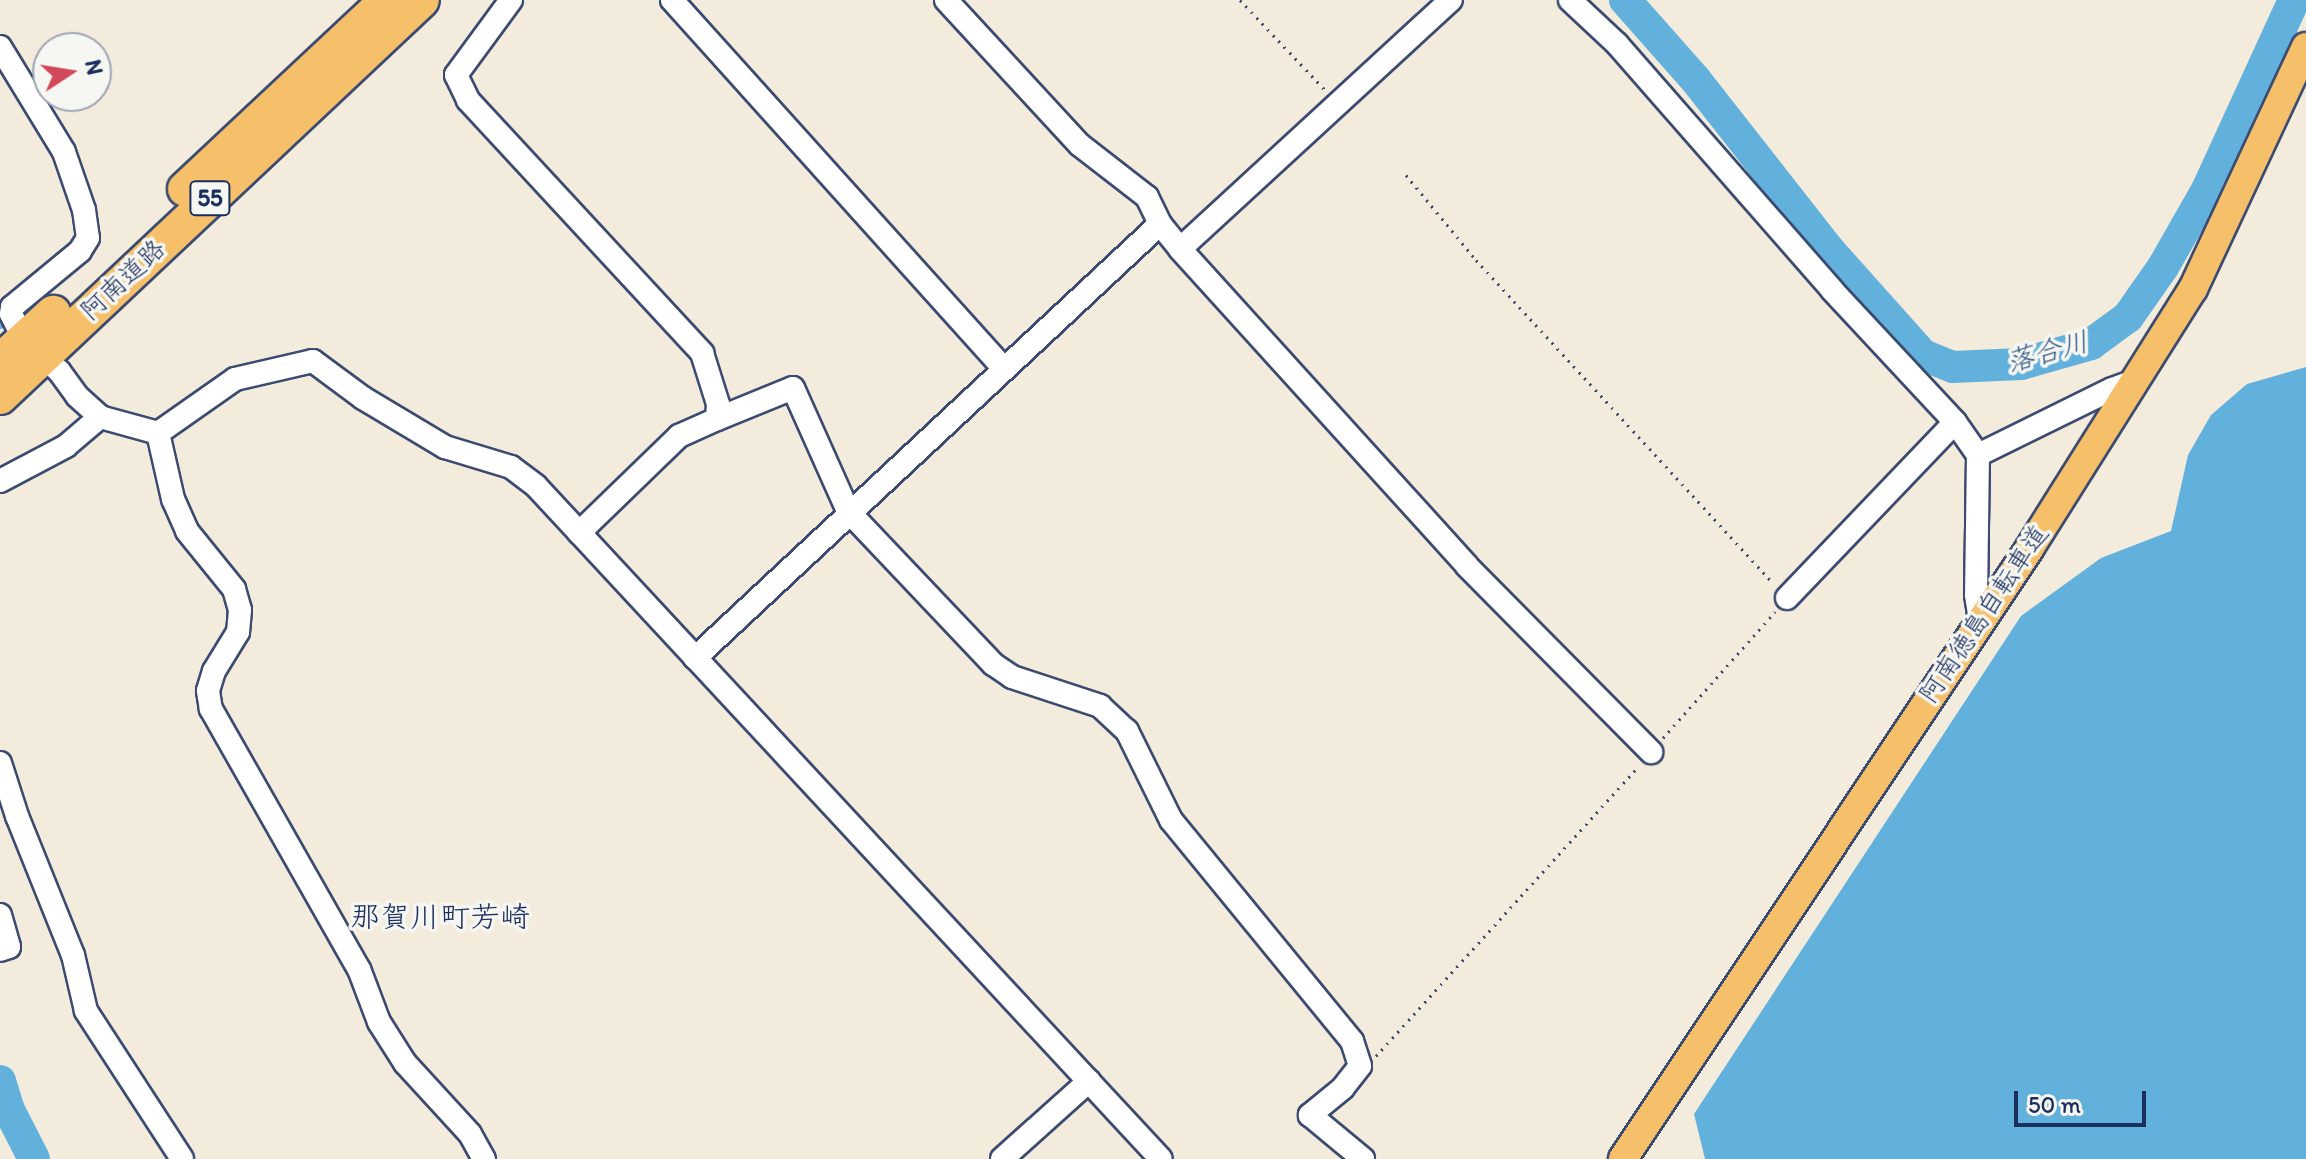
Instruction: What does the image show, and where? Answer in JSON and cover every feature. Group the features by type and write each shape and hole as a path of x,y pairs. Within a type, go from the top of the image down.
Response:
{"highway":[{"name":"阿南道路","path":"0,397 22,352 387,0"},
{"name":"阿南道路","path":"22,352 422,0"}],"main road":[{"name":"阿南徳島自転車道","path":"1623,1159 1980,620 2193,289 2306,47"}],"street":[{"path":"511,0 456,75 468,100 702,353 718,404 717,419"},
{"path":"672,0 1003,368"},
{"path":"946,0 1080,145 1147,197 1160,224 1180,249 1467,566 1651,752"},
{"path":"1180,249 1451,0"},
{"path":"1570,0 1617,44 1832,290 1955,422 1978,455 1976,595 1980,620"},
{"path":"0,47 64,152 84,210 88,238 80,251 12,307 22,352 100,417 158,433"},
{"path":"695,658 848,511 1160,224"},
{"path":"158,433 235,379 313,361 363,398 445,447 511,467 536,486 1161,1159"},
{"path":"1978,455 2112,389 2137,380"},
{"path":"579,533 679,436 793,388 848,511 993,664 1012,677 1100,706 1127,731 1171,820 1352,1041 1360,1066 1343,1088 1310,1115 1363,1159"},
{"path":"0,481 66,446 100,417"},
{"path":"1787,598 1955,422"},
{"path":"158,433 173,499 187,531 234,589 240,610 238,632 214,671 208,691 211,709 359,969 379,1022 405,1063 470,1134 484,1159"},
{"path":"0,763 8,820 73,955 86,1011 182,1159"},
{"path":"0,915 9,947 0,950"},
{"path":"1002,1159 1089,1081"}],"path":[{"path":"1240,0 1330,96"},
{"path":"1360,1066 1371,1061 1787,598 1486,271 1406,175"}],"water":[{"path":"2306,367 2306,1159 1705,1159 1694,1114 2021,616 2101,558 2171,531 2188,455 2211,415 2247,384"}],"waterway":[{"name":"落合川","path":"1625,0 1695,79 1829,250 1923,355 1953,367 2021,364 2091,344 2128,317 2163,267 2207,190 2294,0"},
{"path":"0,1081 8,1108 34,1159"}],"district":[{"name":"那賀川町芳崎","path":"440,917"}]}
